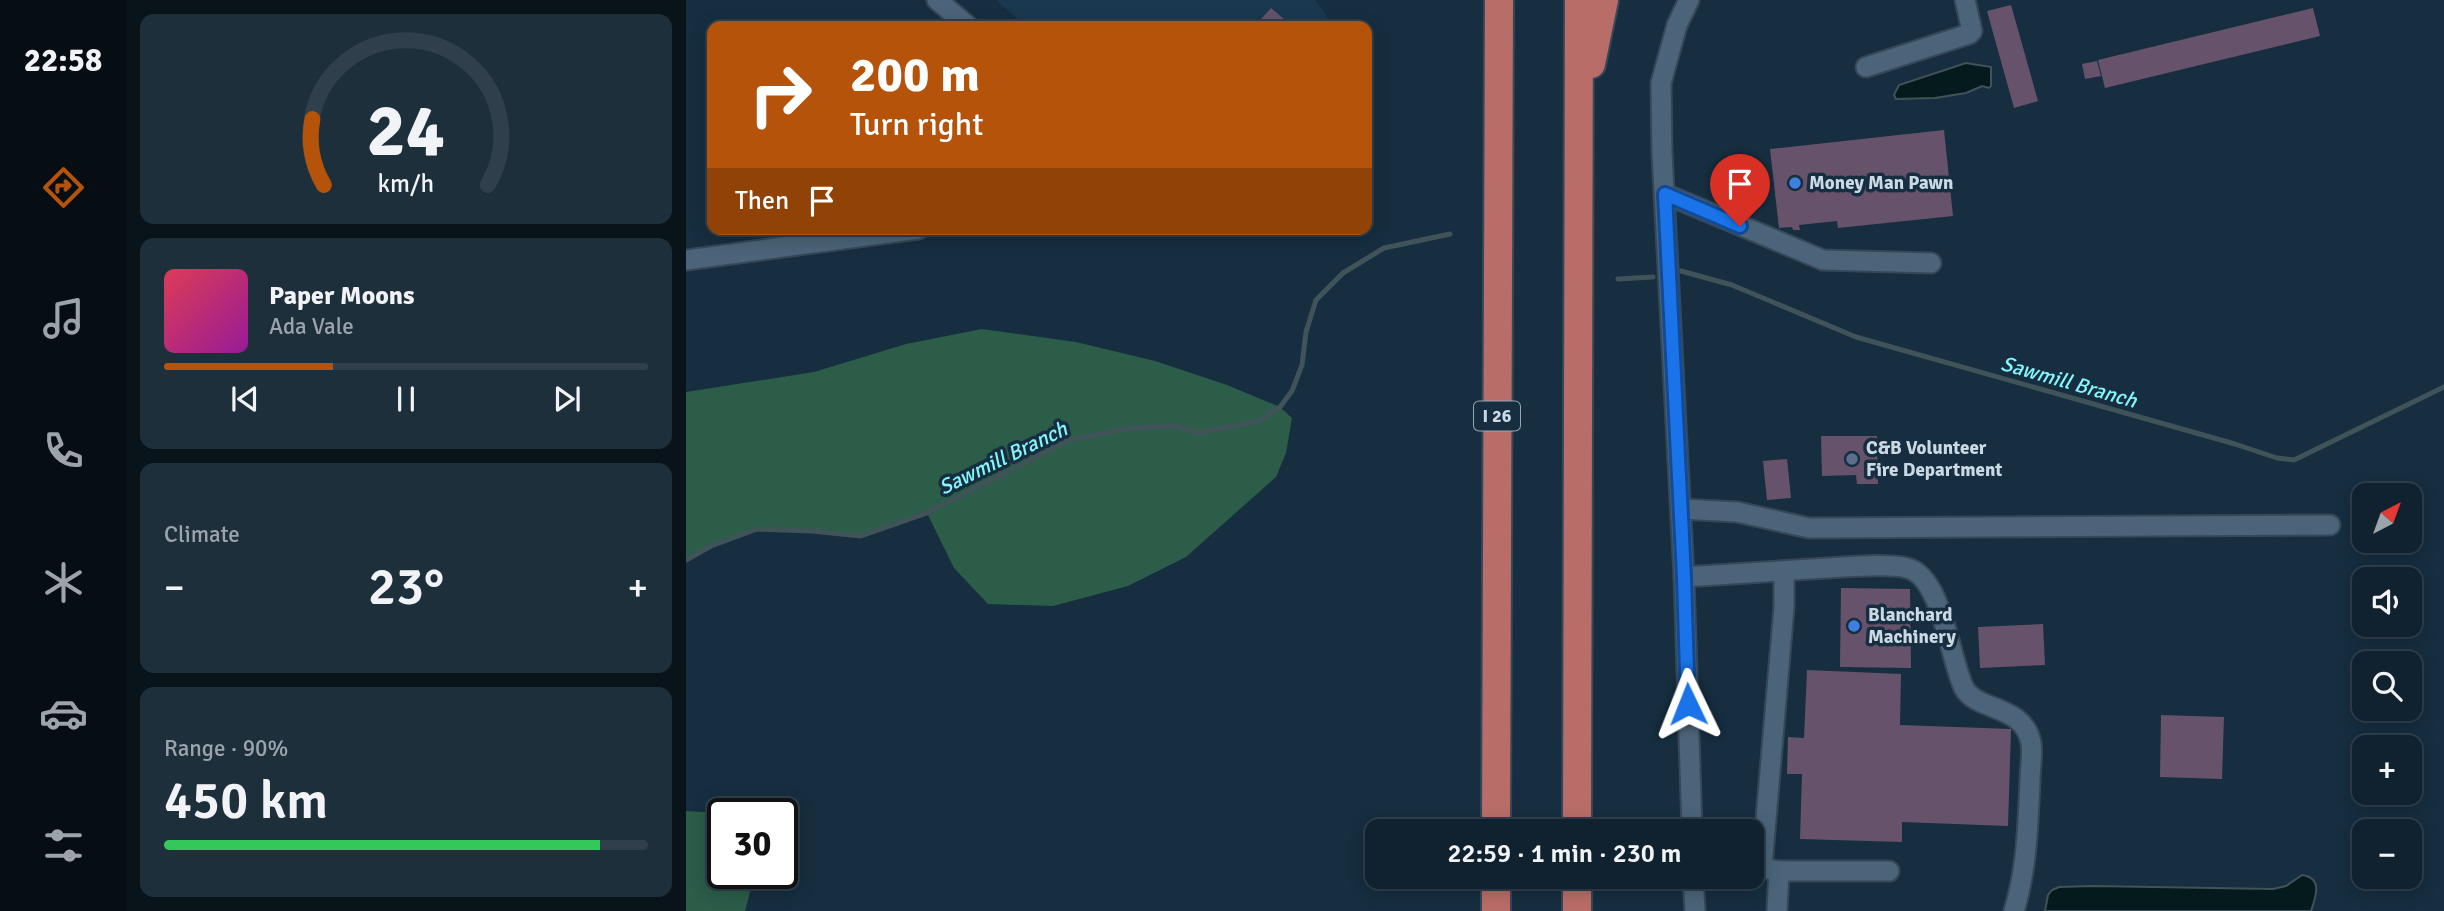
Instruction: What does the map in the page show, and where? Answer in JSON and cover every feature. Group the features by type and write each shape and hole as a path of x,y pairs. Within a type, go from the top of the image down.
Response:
{"highway":[{"path":"1490,0 1498,60"},
{"name":"I 26","path":"1496,819 1499,0"},
{"path":"1577,819 1579,0"},
{"path":"1578,129 1604,0"},
{"path":"1496,889 1496,911"},
{"path":"1577,889 1577,911"}],"street":[{"path":"937,0 962,21"},
{"path":"1689,0 1677,25 1661,83 1684,577 1692,819"},
{"path":"1866,67 1969,34 1972,31 1965,0"},
{"path":"1665,194 1823,260 1931,263"},
{"path":"686,260 873,235"},
{"path":"1681,509 1737,512 1809,528 2330,525"},
{"path":"1684,577 1856,566 1908,568 1928,584 1965,689 1974,699 2000,708 2017,719 2031,743 2028,825 2021,888 2014,911"},
{"path":"1777,911 1764,868 1784,607 1784,571"},
{"path":"1764,868 1889,871"},
{"path":"1694,889 1695,911"}],"shaded area":[{"path":"996,0 1315,0 1326,15 1327,21 1019,21"},
{"path":"1966,63 1991,67 1989,88 1982,86 1966,93 1935,98 1896,99 1894,95 1899,85"},
{"path":"2302,875 2313,880 2316,888 2311,911 2045,911 2048,895 2059,887 2273,889 2286,886"}],"green space":[{"path":"982,329 1076,342 1155,361 1227,385 1280,407 1292,418 1286,453 1276,477 1186,557 1128,586 1053,606 988,604 954,568 927,513 861,536 757,529 711,546 686,560 686,392 814,372 906,344"},
{"path":"686,811 707,812 707,889 751,889 745,911 686,911"}],"building":[{"path":"2011,5 2038,101 2014,108 1987,11"},
{"path":"1271,8 1285,20 1284,21 1259,21"},
{"path":"2313,8 2320,36 2105,88 2098,60"},
{"path":"2097,61 2101,76 2085,79 2082,64"},
{"path":"1944,130 1953,216 1838,228 1837,221 1799,225 1800,230 1793,230 1792,227 1779,228 1770,149"},
{"path":"1821,436 1877,436 1878,484 1857,484 1856,475 1822,476"},
{"path":"1787,459 1791,498 1767,500 1763,461"},
{"path":"1841,588 1910,589 1911,668 1840,667"},
{"path":"2043,624 2045,665 1980,668 1978,627"},
{"path":"1807,670 1901,674 1900,725 2011,729 2008,826 1902,822 1902,842 1800,839 1802,774 1787,774 1788,737 1804,738"},
{"path":"2161,715 2224,717 2222,779 2160,777"}],"waterway":[{"name":"Sawmill Branch","path":"686,560 711,546 757,529 861,536 927,513 1070,440 1131,428 1175,426 1198,433 1259,421 1280,407 1292,391 1302,365 1306,332 1316,300 1343,273 1384,248 1450,234"},
{"name":"Sawmill Branch","path":"1681,271 1732,285 1856,337 2277,458 2294,460 2444,387"},
{"name":"Sawmill Branch","path":"1618,279 1653,277"}],"place":[{"name":"Money Man Pawn","path":"1795,183"},
{"name":"C&B Volunteer Fire Department","path":"1852,459"},
{"name":"Blanchard Machinery","path":"1854,626"}],"route":[{"path":"1688,704 1665,194 1740,226"}]}
